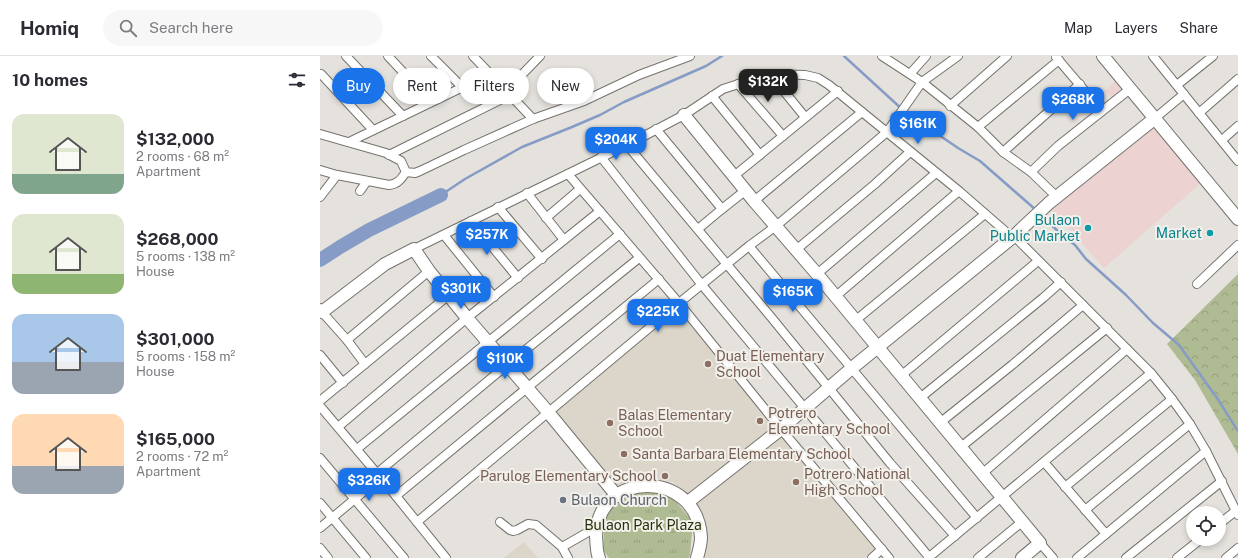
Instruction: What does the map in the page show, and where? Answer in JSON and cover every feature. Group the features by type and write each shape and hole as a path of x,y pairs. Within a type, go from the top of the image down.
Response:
{"street":[{"path":"346,56 403,116"},
{"path":"388,56 399,68"},
{"path":"431,56 459,84"},
{"path":"473,56 484,68"},
{"path":"529,69 540,56"},
{"path":"406,172 415,173 420,171 534,119 584,101 638,76 690,56"},
{"path":"883,56 922,82 978,128 1003,152 1031,172 1053,200"},
{"path":"910,74 926,56"},
{"path":"417,522 702,284 776,226 887,132 922,82 958,56"},
{"path":"950,106 1007,56"},
{"path":"1103,56 1154,119 1237,216"},
{"path":"1177,85 1213,56"},
{"path":"1157,57 1184,94 1238,161"},
{"path":"978,128 1057,58 1102,111"},
{"path":"321,74 373,130"},
{"path":"770,74 805,117"},
{"path":"365,364 347,340 321,312 385,264 498,207 627,145 684,114 723,89 770,74 795,74 818,78 838,91 1005,231"},
{"path":"1199,113 1238,79"},
{"path":"738,84 783,136"},
{"path":"1003,152 1080,84"},
{"path":"1031,172 1058,146 1130,89"},
{"path":"734,176 838,91"},
{"path":"688,502 781,430 852,368 1014,236 1053,200 1184,94"},
{"path":"712,96 760,155"},
{"path":"349,142 427,104"},
{"path":"389,155 487,104"},
{"path":"519,104 534,119"},
{"path":"754,201 862,112"},
{"path":"684,114 754,201 818,274 1053,558"},
{"path":"1222,140 1238,126"},
{"path":"656,129 722,209"},
{"path":"320,134 389,155 401,161 406,172"},
{"path":"627,145 727,264 890,463 955,536"},
{"path":"797,249 875,184 910,152"},
{"path":"601,157 702,284 928,558 1151,373"},
{"path":"320,170 367,181 391,184 401,180 406,172"},
{"path":"818,274 936,173"},
{"path":"568,174 639,258 659,279 781,430 889,558"},
{"path":"320,197 337,175"},
{"path":"360,191 367,181"},
{"path":"546,218 580,189"},
{"path":"698,229 746,190"},
{"path":"836,296 959,191"},
{"path":"527,193 564,240"},
{"path":"498,207 542,259"},
{"path":"338,427 467,318 600,211"},
{"path":"856,320 985,214"},
{"path":"471,221 518,278"},
{"path":"357,449 620,234"},
{"path":"444,235 494,297"},
{"path":"1018,240 1151,373 1172,399 1190,424 1206,451 1237,512 1226,519"},
{"path":"1198,284 1238,245"},
{"path":"749,246 977,518"},
{"path":"414,249 429,271 467,318 548,412 617,496"},
{"path":"320,528 507,365 639,258"},
{"path":"902,375 1038,261"},
{"path":"347,340 429,271"},
{"path":"396,496 659,279"},
{"path":"920,398 1043,298 1060,282"},
{"path":"320,401 449,295"},
{"path":"941,422 1083,305"},
{"path":"961,447 1107,328"},
{"path":"983,473 1127,349"},
{"path":"320,355 343,383"},
{"path":"1065,487 1172,399"},
{"path":"320,406 446,558"},
{"path":"1085,510 1190,424"},
{"path":"1077,558 1206,451"},
{"path":"320,458 404,558"},
{"path":"1044,462 1106,534"},
{"path":"1126,558 1222,481"},
{"path":"599,558 596,551 599,517 608,504 617,496 629,489 647,486 669,489 688,502 699,522 701,538 697,558"},
{"path":"320,503 366,558"},
{"path":"978,558 1023,521"},
{"path":"500,522 513,531 528,524 536,525 562,547 568,558"},
{"path":"562,547 597,527"},
{"path":"1022,558 1040,543"},
{"path":"1177,558 1192,546"},
{"path":"320,548 328,558"},
{"path":"1226,558 1238,548"},
{"path":"872,558 882,549"}],"shaded area":[{"path":"1116,80 1123,87 1112,98 1105,91"},
{"name":"Bulaon Public Market","path":"1150,124 1202,182 1104,268 1052,210"},
{"path":"677,307 776,426 689,498 673,482 630,479 615,491 554,413"},
{"path":"780,433 877,548 865,558 700,558 703,550 705,518 696,503"},
{"path":"524,542 538,558 504,558"}],"green space":[{"path":"1238,274 1238,454 1195,380 1167,344"},
{"name":"Bulaon Park Plaza","path":"633,490 669,493 693,522 689,558 609,558 603,550 605,514"}],"waterway":[{"path":"441,195 465,179 522,147 600,115 624,102 706,66 722,56"},
{"path":"844,56 904,111 958,148 980,161 1036,210"},
{"path":"320,260 369,230 441,195"},
{"path":"1041,215 1075,245 1086,259 1126,295 1153,323 1179,345 1217,398 1238,431"}],"place":[{"name":"Bulaon Public Market","path":"1088,228"},
{"name":"Market","path":"1210,233"},
{"name":"Duat Elementary School","path":"708,364"},
{"name":"Potrero Elementary School","path":"760,421"},
{"name":"Balas Elementary School","path":"610,423"},
{"name":"Santa Barbara Elementary School","path":"624,454"},
{"name":"Parulog Elementary School","path":"665,476"},
{"name":"Potrero National High School","path":"796,482"},
{"name":"Bulaon Church","path":"563,500"}]}
